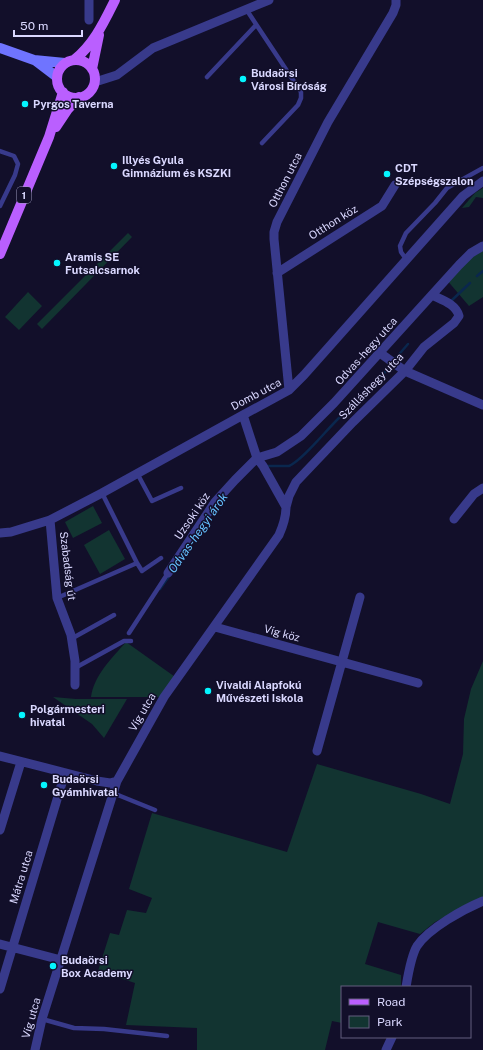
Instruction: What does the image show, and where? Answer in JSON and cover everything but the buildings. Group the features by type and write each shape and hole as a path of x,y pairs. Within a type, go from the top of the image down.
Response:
{"main road":[{"path":"80,97 73,97 63,92 59,88 57,77 60,69 88,47 100,30 115,0"},
{"path":"92,69 100,30"},
{"path":"69,62 81,60 87,64 94,72 95,82"},
{"name":"1","path":"49,137 68,110 80,97 90,92 95,82"},
{"name":"1","path":"0,254 49,137 63,92"}],"street":[{"path":"89,0 89,20"},
{"path":"95,82 117,75 153,48 269,0"},
{"name":"Otthon utca","path":"289,390 274,232 277,222 328,122 393,13 396,0"},
{"path":"0,48 34,60 69,62"},
{"path":"34,60 57,77"},
{"name":"Domb utca","path":"0,533 11,532 50,520 289,390 463,196 483,181"},
{"name":"Otthon köz","path":"277,273 382,206 395,185"},
{"name":"Odvas-hegy utca","path":"257,458 277,452 301,436 334,403 471,253 483,246"},
{"name":"Szálláshegy utca","path":"286,507 289,496 296,482 353,422 405,371 424,347 454,323 459,316 458,312 449,303 432,295"},
{"path":"380,353 405,371 483,405"},
{"path":"243,415 257,458 286,507"},
{"name":"Uzsoki köz","path":"168,573 215,502 257,458"},
{"path":"454,519 474,494 483,488"},
{"name":"Víg utca","path":"35,1050 42,1020 117,781 164,697 215,627 278,535 284,524 286,507"},
{"name":"Szabadság út","path":"50,520 57,598 71,639 75,668 75,685"},
{"path":"317,751 360,597"},
{"name":"Víg köz","path":"215,627 418,682"},
{"path":"0,756 110,783 117,781"},
{"path":"0,830 21,762"},
{"name":"Mátra utca","path":"0,989 66,773"},
{"path":"406,986 410,967 417,946 431,932 444,923 483,901"},
{"path":"0,944 62,960"},
{"path":"386,1050 392,1038"}],"lane":[{"path":"246,9 300,92 301,98 298,106 262,143"},
{"path":"207,77 256,25"},
{"path":"0,151 14,156 18,164 15,175 0,206"},
{"path":"406,259 401,252 400,246 406,233 435,203 447,188 483,168"},
{"path":"137,474 152,501 181,488"},
{"path":"102,493 142,571 161,558"},
{"path":"57,598 137,563"},
{"path":"129,633 168,573"},
{"path":"71,639 114,615"},
{"path":"75,668 124,641 131,641"},
{"path":"113,793 155,810"},
{"path":"42,1020 74,1028 104,1029 167,1036"}],"green space":[{"path":"483,188 483,198 476,197 469,207 462,208 475,193"},
{"path":"128,233 132,237 42,329 37,324"},
{"path":"483,246 483,297 469,306 446,279"},
{"path":"28,292 42,306 19,330 5,317"},
{"path":"93,506 102,523 73,538 65,522"},
{"path":"109,530 125,559 100,574 84,545"},
{"path":"126,642 178,679 164,697 91,697 100,674"},
{"path":"483,661 483,897 435,922 420,934 378,922 365,964 401,975 401,986 341,986 341,1023 332,1021 325,1050 197,1050 197,1028 126,1025 135,983 98,971 110,933 119,935 127,910 146,913 152,898 129,889 152,813 287,852 317,764 421,794 450,804 463,754 464,719 471,689"},
{"path":"53,697 76,699 127,699 104,738 92,724"}],"waterway":[{"name":"Odvas-hegyi árok","path":"477,276 483,271"},
{"name":"Odvas-hegyi árok","path":"451,301 470,283"},
{"name":"Odvas-hegyi árok","path":"395,359 408,344"},
{"name":"Odvas-hegyi árok","path":"265,466 289,466 295,463 372,387 389,367"},
{"name":"Odvas-hegyi árok","path":"160,589 170,575"}],"place":[{"name":"Budaörsi Városi Bíróság","path":"243,79"},
{"name":"Pyrgos Taverna","path":"25,104"},
{"name":"Illyés Gyula Gimnázium és KSZKI","path":"114,166"},
{"name":"CDT Szépségszalon","path":"387,174"},
{"name":"Aramis SE Futsalcsarnok","path":"57,263"},
{"name":"Vivaldi Alapfokú Művészeti Iskola","path":"208,691"},
{"name":"Polgármesteri hivatal","path":"22,715"},
{"name":"Budaörsi Gyámhivatal","path":"44,785"},
{"name":"Budaörsi Box Academy","path":"53,966"}]}
